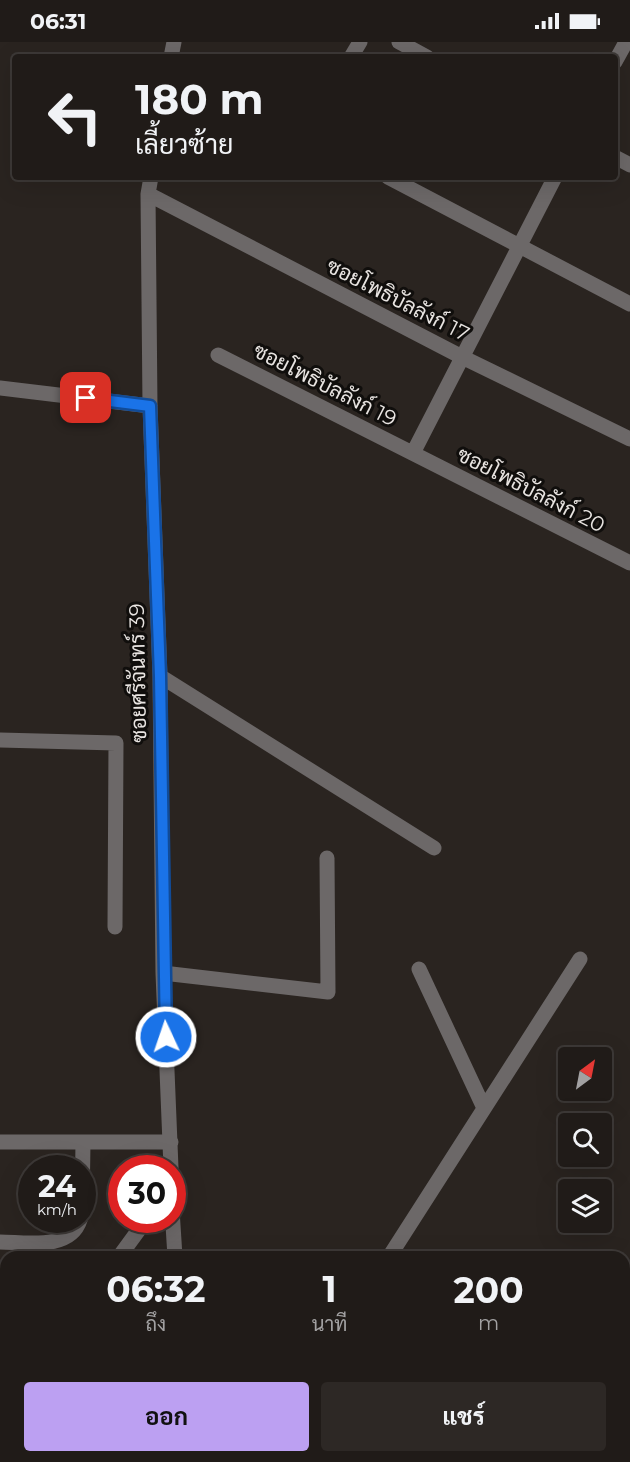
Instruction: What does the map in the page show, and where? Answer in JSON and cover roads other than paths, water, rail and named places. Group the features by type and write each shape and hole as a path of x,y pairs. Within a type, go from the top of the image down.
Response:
{"street":[{"path":"399,42 421,54"},
{"path":"618,57 626,42"},
{"name":"ซอยศรีจันทร์ 39","path":"150,180 148,194 150,406 160,676 163,973 171,1155"},
{"path":"394,180 630,304"},
{"path":"413,453 554,180"},
{"name":"ซอยโพธิบัลลังก์ 17","path":"148,194 462,357 630,440"},
{"name":"ซอยโพธิบัลลังก์ 19","path":"218,355 413,453"},
{"path":"0,388 150,406"},
{"name":"ซอยโพธิบัลลังก์ 20","path":"413,453 630,563"},
{"path":"160,676 435,848"},
{"path":"0,740 116,743 115,927"},
{"path":"163,973 328,992 327,858"},
{"path":"392,1251 580,959"},
{"path":"419,969 484,1108"},
{"path":"0,1142 171,1142"},
{"path":"83,1142 83,1155"},
{"path":"0,1242 53,1242 70,1233"},
{"path":"123,1251 137,1233"},
{"path":"174,1233 175,1251"}]}
